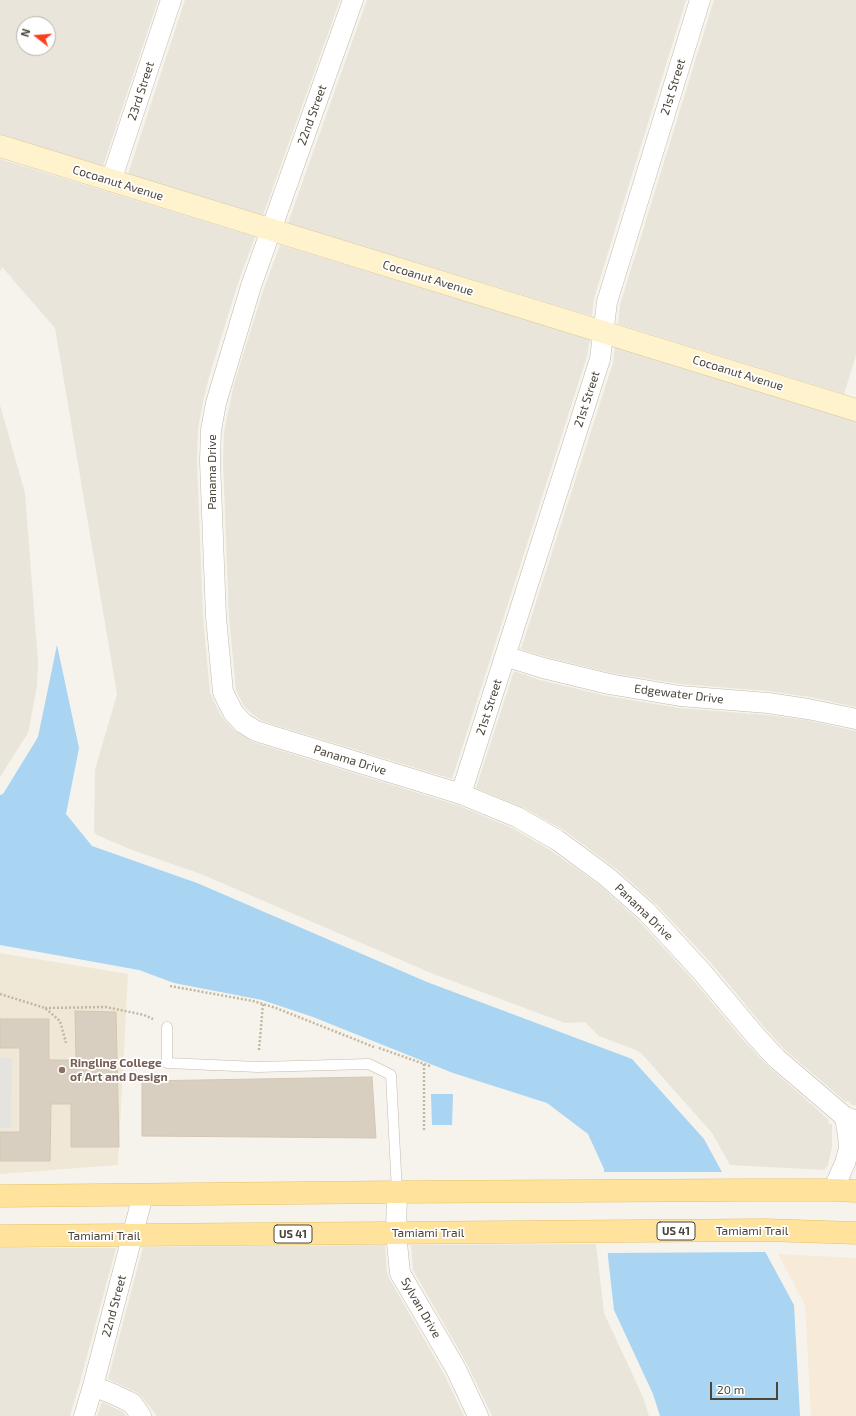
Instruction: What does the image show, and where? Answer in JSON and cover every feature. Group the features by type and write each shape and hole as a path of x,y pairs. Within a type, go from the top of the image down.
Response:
{"main road":[{"path":"0,1196 397,1192 753,1190 856,1191"},
{"name":"Tamiami Trail","path":"0,1236 765,1230 856,1233"}],"street":[{"name":"23rd Street","path":"111,181 171,0"},
{"name":"22nd Street","path":"271,230 353,0"},
{"name":"21st Street","path":"461,794 600,359 607,302 700,0"},
{"name":"Cocoanut Avenue","path":"0,146 604,332 855,406"},
{"name":"Panama Drive","path":"271,230 250,286 221,381 211,430 210,461 216,617 223,692 233,712 243,723 256,731 461,794 517,817 557,840 606,876 647,912 702,972 776,1058 850,1119 848,1135 849,1149 845,1163 833,1190"},
{"name":"Edgewater Drive","path":"505,656 543,668 609,684 680,696 768,703 808,709 856,719"},
{"name":"Sylvan Drive","path":"397,1192 396,1233 400,1273 456,1369 478,1416"},
{"name":"22nd Street","path":"84,1416 143,1195"},
{"path":"93,1386 132,1403 141,1416"}],"lane":[{"path":"168,1027 167,1064 258,1066 369,1064 391,1075 397,1192"}],"path":[{"path":"170,986 263,1004 392,1054 430,1066"},
{"path":"0,994 45,1008 106,1007 144,1015 168,1027"},
{"path":"258,1066 263,1004"},
{"path":"45,1008 60,1021 66,1043"},
{"path":"424,1064 424,1132"}],"shaded area":[{"path":"0,0 158,0 103,166 0,134"},
{"path":"185,0 340,0 263,215 128,174"},
{"path":"367,0 686,0 594,298 592,316 288,223"},
{"path":"714,0 856,0 856,355 844,394 618,324 620,305"},
{"path":"0,159 255,237 238,283 209,377 198,429 197,461 203,617 210,693 221,716 234,730 253,742 457,805 512,828 550,850 598,884 638,920 692,979 744,1041 767,1065 829,1120 828,1123 832,1124 832,1147 828,1165 824,1170 730,1165 712,1133 641,1053 599,1036 585,1022 565,1023 431,973 201,874 132,850 97,835 94,832 95,770 117,694 55,328 2,267 0,272"},
{"path":"280,245 590,339 587,356 452,779 262,721 244,706 236,690 229,617 223,462 224,432 234,384 263,291"},
{"path":"615,347 856,421 856,707 810,697 768,691 681,684 611,673 546,657 521,649 613,363"},
{"path":"0,405 25,493 38,662 37,686 28,733 0,777"},
{"path":"514,671 540,680 607,696 679,708 767,715 806,720 856,731 856,1105 852,1105 848,1101 846,1102 785,1050 712,964 657,905 615,868 565,831 524,808 476,788"},
{"name":"Ringling College of Art and Design","path":"0,953 128,974 118,1165 0,1174"},
{"path":"0,1057 12,1059 11,1127 0,1128"},
{"path":"596,1244 604,1313 643,1397 649,1416 492,1416 467,1364 413,1270 411,1245"},
{"path":"385,1245 387,1273 389,1278 444,1374 464,1416 157,1416 138,1393 108,1379 143,1247"},
{"path":"0,1248 116,1248 70,1416 0,1416"},
{"path":"778,1254 856,1258 856,1416 811,1416 805,1305"},
{"path":"102,1402 123,1412 126,1416 97,1416"}],"water":[{"path":"57,645 79,748 66,814 92,846 197,883 427,982 632,1059 704,1139 794,1305 800,1416 660,1416 653,1394 614,1310 608,1257 604,1169 588,1134 547,1103 453,1073 313,1017 262,1000 174,983 139,970 0,945 0,795 3,794 38,737"},
{"path":"431,1094 453,1094 452,1125 432,1125"}],"pier":[{"path":"602,1172 724,1172 767,1252 606,1253"}],"building":[{"path":"75,1011 116,1012 119,1147 71,1147 71,1104 51,1104 50,1161 0,1161 0,1132 20,1132 20,1048 0,1048 0,1019 49,1019 49,1060 76,1060"},
{"path":"372,1077 376,1138 142,1136 142,1081"}],"place":[{"name":"Ringling College of Art and Design","path":"62,1070"}]}
